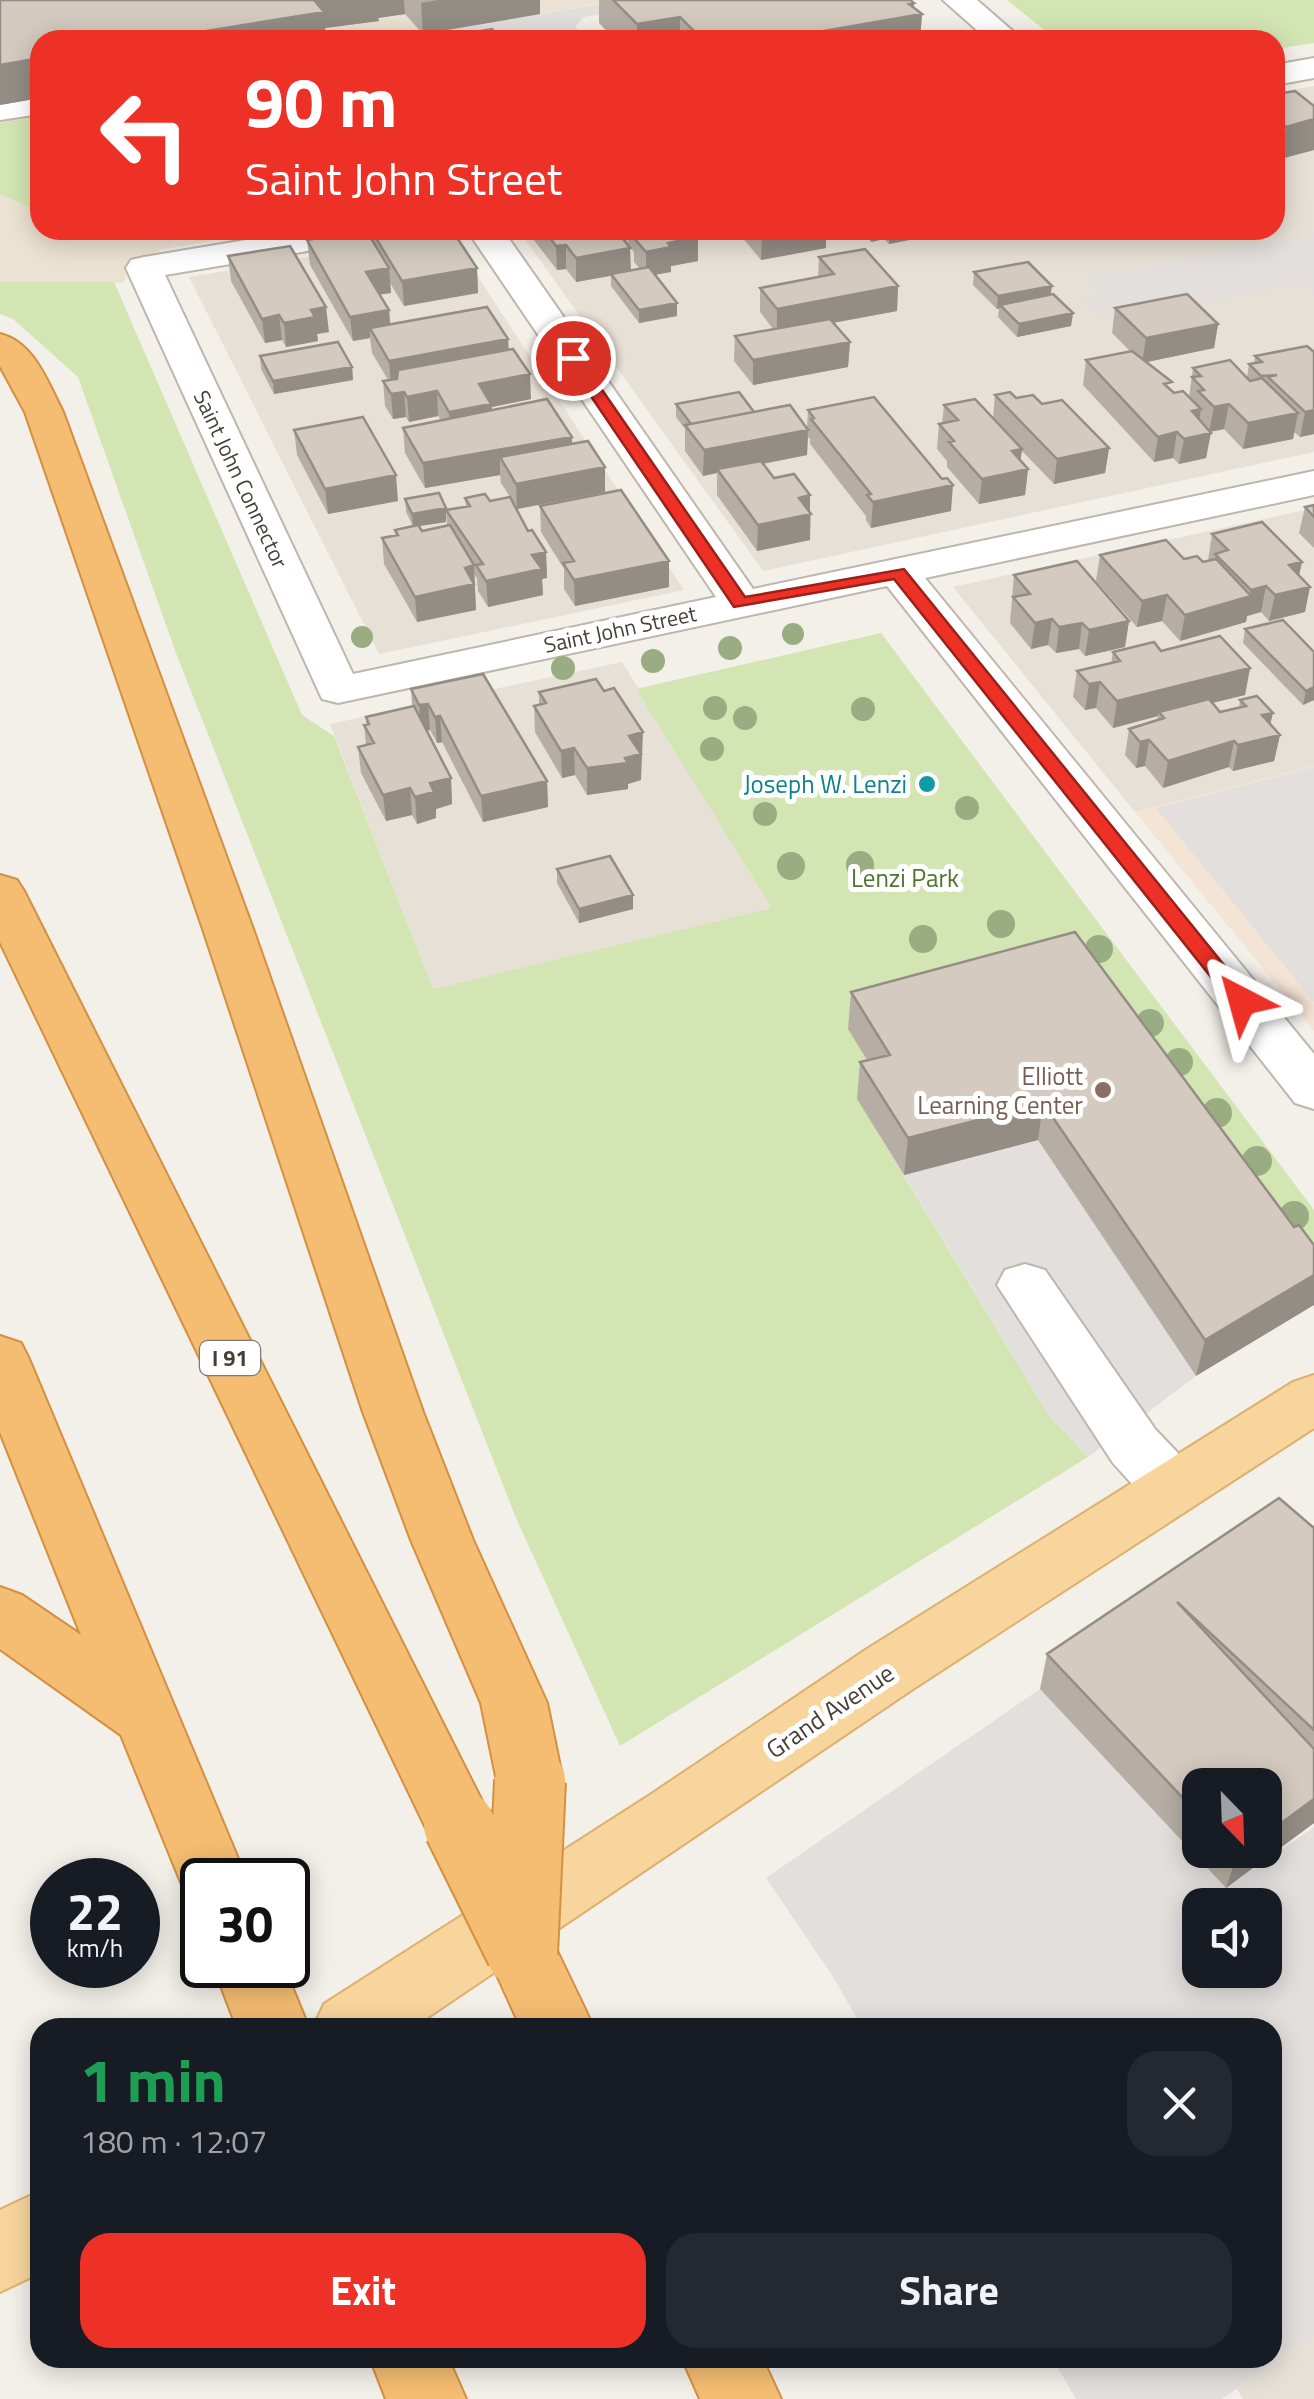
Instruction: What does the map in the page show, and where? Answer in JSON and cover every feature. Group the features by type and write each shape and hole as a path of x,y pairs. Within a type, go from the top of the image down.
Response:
{"highway":[{"path":"0,345 30,380 44,412 234,947 392,1412 442,1540 514,1704 530,1781 522,1953"},
{"name":"I 91","path":"0,891 553,2018"},
{"path":"0,1359 204,1858"},
{"path":"0,1614 146,1716"},
{"path":"257,1988 269,2018"},
{"path":"412,2368 426,2399"},
{"path":"726,2368 741,2399"}],"main road":[{"name":"Grand Avenue","path":"364,2018 890,1669 1314,1398"},
{"path":"0,2254 30,2235"}],"street":[{"path":"958,0 995,30"},
{"path":"1285,73 1314,68"},
{"path":"0,110 30,106"},
{"name":"Saint John Connector","path":"308,240 144,268 338,690"},
{"path":"492,240 741,603"},
{"name":"Saint John Street","path":"338,690 1314,483"},
{"path":"898,573 1314,1090"},
{"path":"1024,1285 1134,1446 1173,1488"}],"shaded area":[{"path":"0,0 621,0 442,30 30,30 30,240 216,240 161,250 129,270 123,283 0,282"},
{"path":"622,0 693,0 584,17 575,27 578,30 446,30"},
{"path":"1314,86 1314,452 763,571 525,240 1285,240 1285,91"},
{"path":"1314,234 1314,294 1301,283 1127,318 1101,316 1082,298 1100,294 1084,278"},
{"path":"408,240 454,240 684,590 379,654 189,277"},
{"path":"1314,508 1314,766 1135,812 953,587"},
{"path":"622,662 773,908 433,989 330,724"},
{"path":"1314,766 1314,1031 1135,812"},
{"path":"1314,767 1314,1002 1156,808"},
{"path":"1038,1140 1196,1376 1088,1457 1048,1414 904,1175"},
{"path":"1040,1689 1182,1841 1182,1868 1207,1868 1226,1888 1255,1868 1282,1868 1282,1849 1314,1827 1314,2335 1282,2357 1282,2018 857,2018 766,1878"},
{"path":"1314,2335 1314,2399 1243,2399 1237,2389 1267,2368 1282,2368 1282,2357"},
{"path":"1058,2368 1267,2368 1222,2399 1076,2399"}],"green space":[{"path":"1007,0 1314,0 1314,43 1285,47 1285,30 1044,30"},
{"path":"30,118 30,208 0,194 0,123"},
{"name":"Lenzi Park","path":"0,282 114,282 302,715 334,736 433,989 772,908 636,689 881,633 1314,1210 1314,1297 849,1029 886,1092 858,1100 1048,1414 1088,1457 620,1746 516,1518 176,653 78,377 13,319 0,314"}],"building":[{"path":"0,0 314,0 324,12 213,30 30,30 30,60 0,65"},
{"path":"613,0 910,0 914,3 909,4 922,14 829,30 693,30 680,17 637,24"},
{"path":"1295,91 1314,106 1314,119 1285,126 1285,92"},
{"path":"307,240 372,240 389,268 366,272 389,310 350,317"},
{"path":"377,240 459,240 477,268 402,281"},
{"path":"552,240 624,240 630,248 576,258 566,245 556,246"},
{"path":"636,240 683,240 668,243 671,247 646,252"},
{"path":"290,246 326,307 311,310 315,317 284,323 279,315 262,319 228,256"},
{"path":"865,249 898,286 777,309 760,288 834,274 819,257"},
{"path":"1028,262 1052,286 998,296 974,272"},
{"path":"649,267 677,303 639,310 611,274"},
{"path":"1053,294 1073,313 1019,324 1000,305"},
{"path":"1187,294 1218,324 1146,338 1115,308"},
{"path":"487,307 508,339 389,361 370,328"},
{"path":"830,319 850,342 753,360 735,336"},
{"path":"338,342 352,367 273,381 260,356"},
{"path":"1307,346 1314,352 1314,410 1305,412 1268,377 1277,375 1261,376 1249,364 1262,362 1255,356"},
{"path":"513,349 530,374 479,384 491,404 449,412 437,391 407,397 404,392 391,394 383,381 397,379 398,370"},
{"path":"1132,351 1172,382 1164,384 1174,393 1183,391 1201,409 1192,411 1211,433 1184,439 1177,432 1158,437 1086,360"},
{"path":"1230,360 1250,381 1262,378 1298,413 1248,423 1229,404 1214,407 1198,391 1204,390 1192,377 1201,376 1193,368"},
{"path":"739,392 754,412 691,424 676,404"},
{"path":"1010,392 1016,398 1033,395 1042,404 1062,400 1109,448 1057,459 995,395"},
{"path":"874,397 942,479 947,478 953,485 873,502 808,410"},
{"path":"547,399 572,437 423,463 403,428"},
{"path":"975,399 1022,449 1012,451 1028,469 982,479 949,442 954,441 939,424 958,420 944,405"},
{"path":"790,405 808,430 704,450 685,425"},
{"path":"363,417 396,475 325,489 294,430"},
{"path":"588,441 605,467 516,484 500,457"},
{"path":"761,461 774,478 794,474 810,495 799,498 811,514 758,525 717,469"},
{"path":"621,490 669,561 574,580 563,563 574,561 540,506"},
{"path":"439,493 446,508 412,514 405,499"},
{"path":"485,494 490,501 510,497 528,531 532,530 546,552 532,555 542,569 486,581 476,565 483,564 446,510 470,506 465,498"},
{"path":"1262,522 1302,562 1289,565 1310,587 1275,595 1266,586 1251,590 1215,554 1228,550 1212,534"},
{"path":"418,525 422,531 450,525 474,565 465,568 474,584 415,597 382,538 398,535 395,530"},
{"path":"1166,540 1184,559 1216,559 1251,596 1185,615 1167,595 1142,601 1100,555"},
{"path":"1077,561 1129,621 1089,630 1082,623 1059,627 1052,619 1035,623 1013,597 1030,594 1014,575"},
{"path":"1283,620 1314,652 1314,687 1306,691 1245,629"},
{"path":"1220,636 1250,668 1117,701 1100,682 1089,684 1077,671 1120,661 1113,652 1154,642 1161,651"},
{"path":"483,674 547,781 481,796 440,716 435,717 428,704 419,705 411,689"},
{"path":"596,679 604,691 614,688 643,732 629,736 641,754 625,758 628,763 587,768 574,748 561,751 534,706 546,703 539,692"},
{"path":"1257,696 1273,713 1262,715 1280,735 1238,745 1234,741 1168,761 1149,740 1140,742 1129,729 1164,718 1159,712 1209,699 1220,712 1246,706 1240,700"},
{"path":"414,706 451,778 430,783 434,792 415,797 410,788 383,795 358,747 374,743 364,725 369,724 366,717"},
{"path":"610,856 633,895 579,909 557,869"},
{"path":"1075,932 1294,1227 1299,1225 1314,1245 1314,1275 1205,1340 1043,1103 908,1138 860,1062 890,1055 851,992"},
{"path":"1279,1498 1314,1528 1314,1730 1177,1602 1314,1749 1314,1799 1282,1823 1282,1768 1182,1768 1182,1797 1047,1654"}],"place":[{"name":"Joseph W. Lenzi","path":"927,784"},
{"name":"Elliott Learning Center","path":"1103,1090"}],"route":[{"path":"573,358 741,603 898,573 1242,1001"}]}
